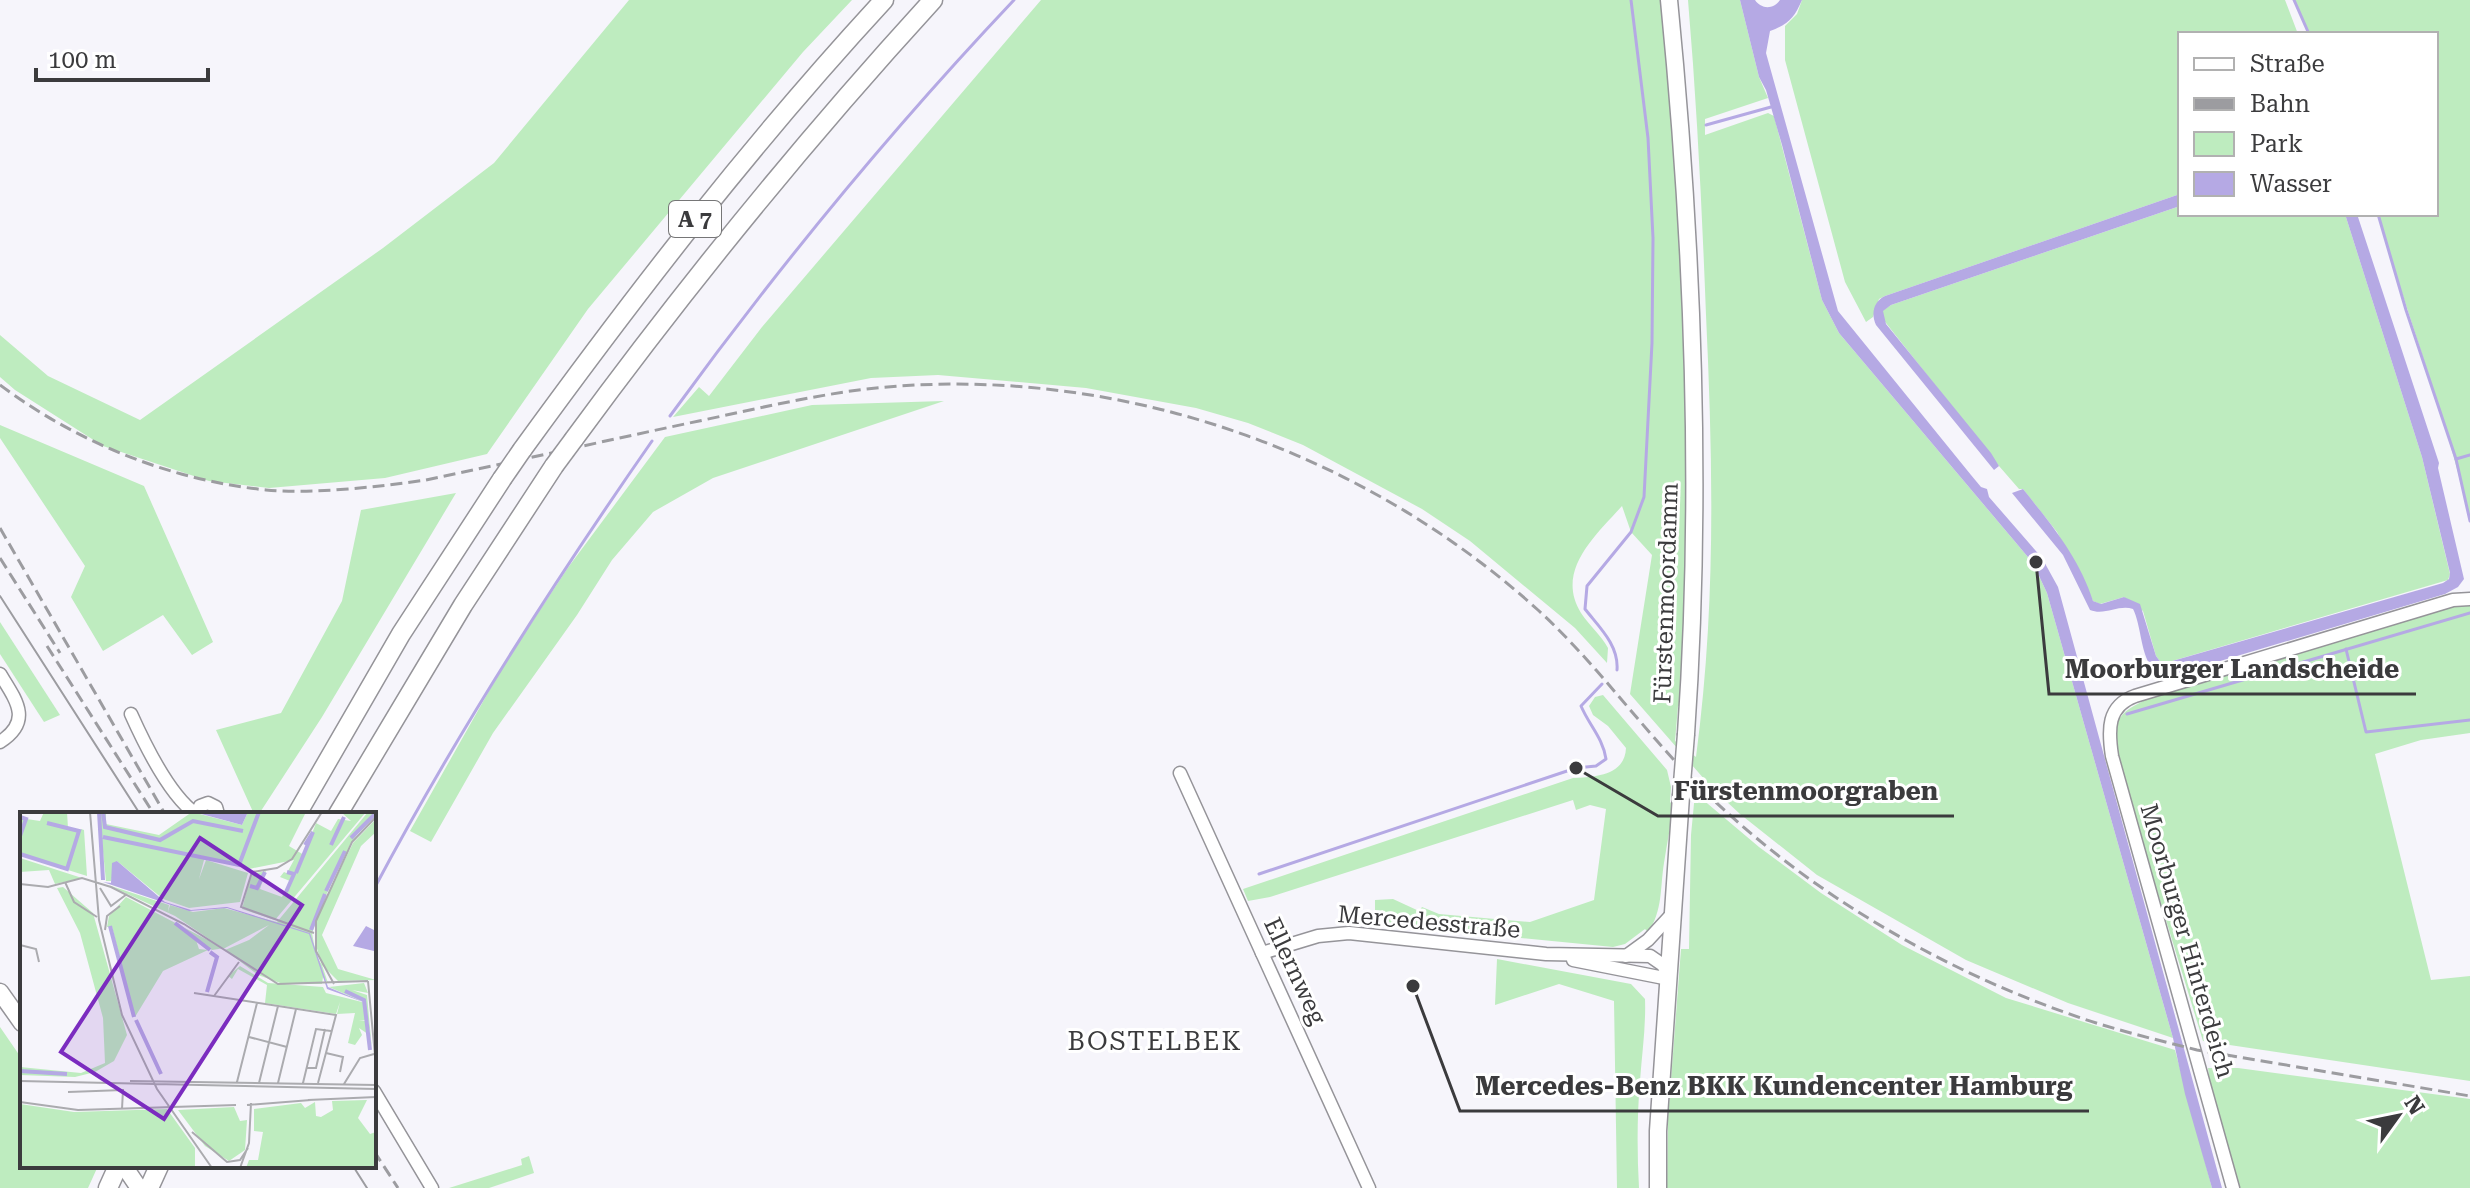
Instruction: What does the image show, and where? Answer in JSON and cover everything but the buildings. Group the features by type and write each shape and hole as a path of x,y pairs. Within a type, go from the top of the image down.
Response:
{"highway":[{"name":"A 7","path":"298,812 401,634 522,450 626,306 703,209 884,0"},
{"name":"A 7","path":"339,812 463,605 554,466 667,312 739,222 807,140 933,0"},
{"path":"108,1188 120,1168"},
{"path":"149,1188 158,1168"}],"main road":[{"name":"Fürstenmoordamm","path":"1658,1188 1658,1131 1694,582 1694,479 1681,139 1669,0"},
{"path":"0,992 20,1020"},
{"path":"123,1168 139,1188"}],"street":[{"name":"Moorburger Hinterdeich","path":"2233,1188 2112,756 2110,726 2118,706 2135,696 2453,600 2470,599"},
{"path":"0,674 20,710 15,729 0,742"},
{"path":"131,714 167,779 193,812"},
{"name":"Ellernweg","path":"1180,773 1369,1188"},
{"path":"197,812 200,806 208,803 216,807 217,812"},
{"path":"1626,956 1648,940 1673,913"},
{"name":"Mercedesstraße","path":"1262,953 1318,936 1349,933 1546,954 1655,958 1663,965 1669,979"},
{"name":"Mercedesstraße","path":"1546,954 1669,979"},
{"path":"376,1094 432,1188"}],"green space":[{"path":"629,0 852,0 803,52 588,309 487,454 385,478 269,488 209,481 103,446 15,390 0,377 0,335 48,376 140,420 383,248 494,163"},
{"path":"1041,0 1664,0 1682,281 1687,424 1688,542 1680,706 1675,741 1696,757 1710,591 1711,481 1701,197 1688,0 1740,0 1759,77 1768,98 1705,119 1705,135 1768,113 1774,116 1822,300 1839,333 2033,563 2047,593 2173,1038 2068,1003 1966,960 1817,875 1712,788 1630,694 1652,555 1631,532 1622,506 1590,542 1575,569 1573,583 1574,598 1581,613 1608,648 1607,663 1575,628 1470,541 1422,509 1303,445 1248,423 1196,408 1086,388 938,375 871,378 673,417 699,387 709,396 762,327"},
{"path":"1802,0 2285,0 2297,32 2178,32 2178,195 1885,296 1879,299 1873,317 1866,322 1845,282 1785,60 1785,26 1797,14"},
{"path":"2294,0 2470,0 2470,521 2450,444 2379,216 2438,216 2438,32 2308,32"},
{"path":"2178,207 2178,216 2346,216 2422,457 2450,574 2448,580 2162,664 2156,656 2143,611 2124,597 2100,604 2093,601 2057,532 2023,489 2019,489 1999,466 1882,318 1882,311 1891,305"},
{"path":"944,401 713,478 653,512 612,560 493,733 431,842 410,831 502,668 567,569 665,437 812,405"},
{"path":"0,425 144,486 213,642 192,655 163,615 103,651 71,597 85,566 0,438"},
{"path":"456,493 322,717 260,812 253,812 216,730 281,713 342,601 361,510"},
{"path":"2470,605 2470,733 2421,740 2375,754 2431,980 2470,976 2470,1081 2203,1041 2117,760 2116,729 2122,715 2148,699 2453,607"},
{"path":"0,622 60,715 44,722 0,654"},
{"path":"1603,695 1667,770 1671,787 1670,802 1673,805 1660,899 1648,932 1645,929 1625,944 1613,947 1380,924 1375,914 1375,900 1393,899 1419,911 1422,907 1439,914 1530,922 1594,900 1606,809 1590,805 1576,810 1573,800 1270,897 1248,901 1243,889 1573,778 1614,770 1624,757 1626,748 1608,726 1593,715 1589,706 1595,697"},
{"path":"1695,793 1759,847 1821,893 1902,945 2006,998 2175,1050 2212,1188 1667,1188 1668,1119 1681,949 1689,949"},
{"path":"1497,959 1631,984 1645,999 1638,1121 1639,1188 1617,1188 1614,1001 1559,984 1495,1005"},
{"path":"0,1027 20,1056 20,1168 97,1168 88,1188 0,1188"},
{"path":"2208,1068 2238,1068 2470,1099 2470,1188 2236,1188 2212,1104"},
{"path":"529,1156 534,1173 489,1188 449,1188 522,1165 521,1159"}],"water":[{"path":"1740,0 1755,0 1767,7 1780,0 1802,0 1790,20 1770,31 1766,53 1838,311 2042,558 2058,587 2222,1188 2212,1188 2185,1094 2173,1038 2047,593 2033,563 1839,333 1822,300"},
{"path":"2178,195 2178,207 1891,305 1883,311 1886,324 1991,453 1999,466 1994,470 1876,325 1873,313 1885,296"},
{"path":"2346,216 2358,216 2439,463 2464,579 2458,587 2445,594 2170,676 2160,674 2148,660 2133,609 2090,610 2063,555 2012,493 2023,489 2054,528 2072,555 2093,601 2101,604 2124,597 2140,604 2156,656 2162,664 2449,579 2422,457"}],"waterway":[{"path":"670,416 835,202 1014,0"},
{"path":"1617,670 1611,644 1585,609 1587,586 1631,532 1644,497 1652,343 1653,238 1648,138 1631,0"},
{"path":"2294,0 2308,32"},
{"path":"1706,125 1771,107"},
{"path":"2379,216 2406,310 2456,459 2470,455"},
{"path":"376,885 506,661 652,441"},
{"path":"2456,459 2470,521"},
{"path":"2127,714 2470,613"},
{"path":"2346,649 2366,732 2470,720"},
{"path":"1259,874 1576,768 1596,766 1606,759 1599,738 1581,706 1602,684"}],"tram line":[{"path":"0,596 139,812"},
{"path":"354,1168 367,1188"}],"railway":[{"path":"0,385 61,424 126,456 195,478 285,491 346,489 426,480 782,403 866,389 957,384 1048,389 1138,404 1226,428 1310,461 1391,503 1467,553 1559,630 1673,759 1734,819 1825,890 1923,950 2027,998 2139,1035 2197,1050 2470,1096"},
{"path":"0,528 164,812"},
{"path":"0,558 60,653"},
{"path":"47,646 150,808"},
{"path":"376,1154 398,1188"}],"place":[{"name":"Moorburger Landscheide","path":"2036,562"},
{"name":"Fürstenmoorgraben","path":"1576,768"},
{"name":"Mercedes-Benz BKK Kundencenter Hamburg","path":"1413,986"}],"district":[{"name":"BOSTELBEK","path":"1155,1041"}]}
